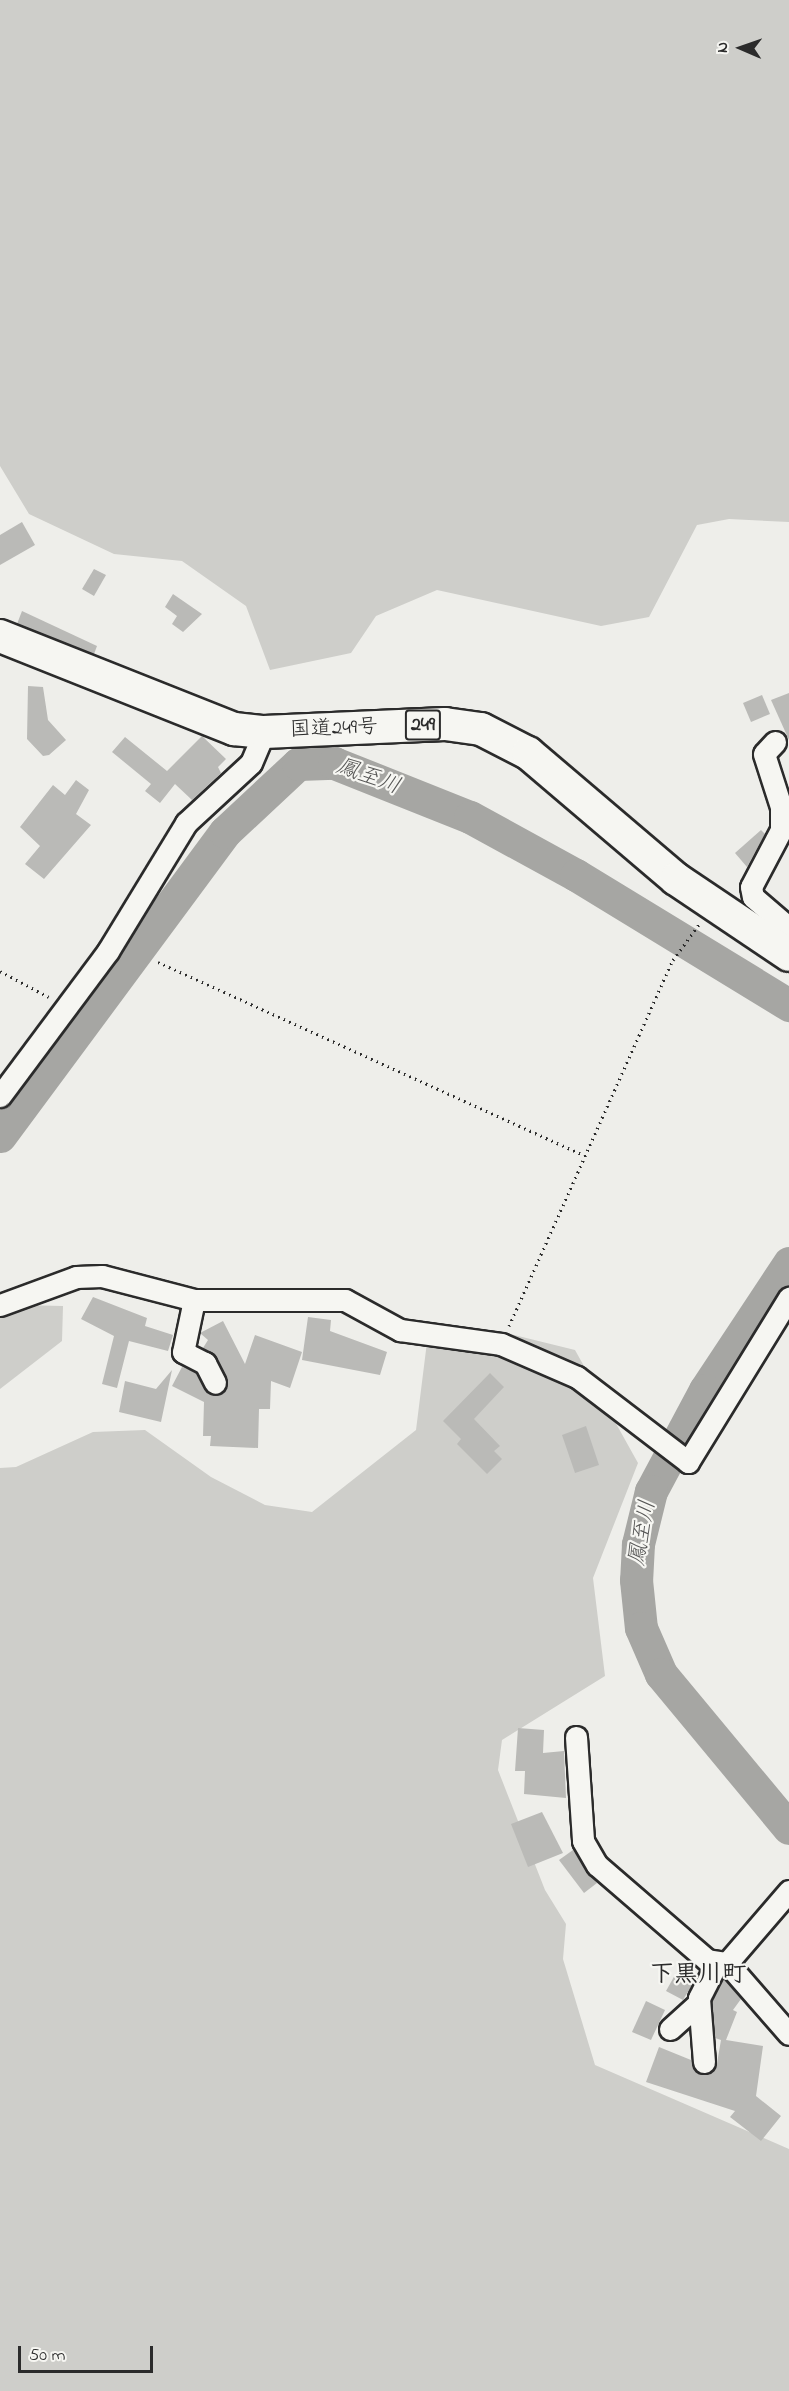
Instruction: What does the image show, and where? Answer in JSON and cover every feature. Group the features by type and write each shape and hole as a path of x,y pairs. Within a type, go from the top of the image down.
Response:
{"highway":[{"name":"国道249号","path":"0,636 234,729 264,732 446,724 481,729 528,753 713,905 789,956"}],"street":[{"path":"0,1096 108,951 186,823 251,763 264,732"},
{"path":"776,742 764,754 781,807 781,830 751,887 753,897 789,928"},
{"path":"0,1305 76,1276 102,1276 194,1300 345,1300 400,1329 501,1344 577,1377 630,1421 688,1462 699,1452 789,1298"},
{"path":"194,1300 183,1352 205,1363 215,1383"},
{"path":"576,1737 583,1841 597,1865 721,1964 789,2034"},
{"path":"670,2029 699,2003 721,1964 789,1891"},
{"path":"699,2003 704,2062"}],"path":[{"path":"501,1344 583,1155 673,960 713,905"},
{"path":"158,962 583,1155"},
{"path":"0,970 66,1008"}],"shaded area":[{"path":"0,0 789,0 789,522 729,519 697,525 649,617 601,626 437,590 376,616 351,653 270,670 246,606 182,561 114,554 29,514 0,466"},
{"path":"18,1305 63,1306 62,1341 0,1389 0,1313"},
{"path":"494,1330 575,1350 638,1463 593,1578 605,1676 502,1740 498,1770 545,1890 566,1924 563,1959 595,2065 789,2149 789,2391 0,2391 0,1468 16,1467 93,1432 145,1430 211,1477 265,1505 312,1512 416,1430 427,1342"}],"building":[{"path":"22,522 35,545 0,565 0,535"},
{"path":"94,569 106,575 94,596 82,589"},
{"path":"173,594 202,614 183,632 172,624 177,616 165,607"},
{"path":"22,611 97,646 94,654 17,624"},
{"path":"28,686 43,687 48,720 66,740 49,755 43,756 27,739"},
{"path":"789,693 789,740 771,700"},
{"path":"762,695 770,714 751,722 743,703"},
{"path":"202,736 226,759 218,767 221,773 192,800 175,784 160,803 145,791 151,784 112,752 125,737 167,771"},
{"path":"76,780 89,790 76,814 91,825 44,879 25,864 40,846 20,827 53,785 65,795"},
{"path":"761,830 765,834 747,867 735,853"},
{"path":"93,1297 147,1318 145,1326 173,1335 168,1351 129,1341 117,1388 102,1384 114,1336 81,1319"},
{"path":"308,1317 331,1320 330,1331 387,1352 380,1375 302,1360"},
{"path":"223,1321 245,1364 255,1335 302,1352 290,1388 271,1381 270,1409 259,1409 258,1448 210,1446 211,1436 203,1436 204,1402 172,1386 182,1367 195,1372 208,1394 225,1390 226,1377 216,1357 203,1348 208,1340 200,1333"},
{"path":"172,1370 161,1422 119,1412 125,1381 156,1389"},
{"path":"490,1373 504,1387 474,1419 500,1446 494,1451 502,1459 487,1474 457,1444 461,1439 443,1421"},
{"path":"586,1426 599,1465 575,1473 562,1435"},
{"path":"518,1728 544,1730 543,1753 564,1751 566,1798 524,1794 525,1771 515,1771"},
{"path":"542,1812 563,1853 528,1867 511,1824"},
{"path":"573,1850 597,1883 584,1893 559,1860"},
{"path":"675,1975 692,1985 683,2000 666,1991"},
{"path":"723,1978 741,1999 733,2010 737,2012 726,2040 763,2046 756,2096 781,2116 761,2141 730,2117 735,2111 646,2082 659,2047 691,2060 699,2074 716,2069 721,2040 715,2038 712,2001"},
{"path":"646,2001 665,2010 651,2040 632,2032"}],"waterway":[{"name":"鳳至川","path":"0,1136 225,832 298,764 334,763 470,817 576,875 789,1005"},
{"name":"鳳至川","path":"789,1263 705,1390 651,1491 638,1544 636,1580 641,1628 661,1674 789,1828"}],"district":[{"name":"下黒川町","path":"698,1976"}]}
